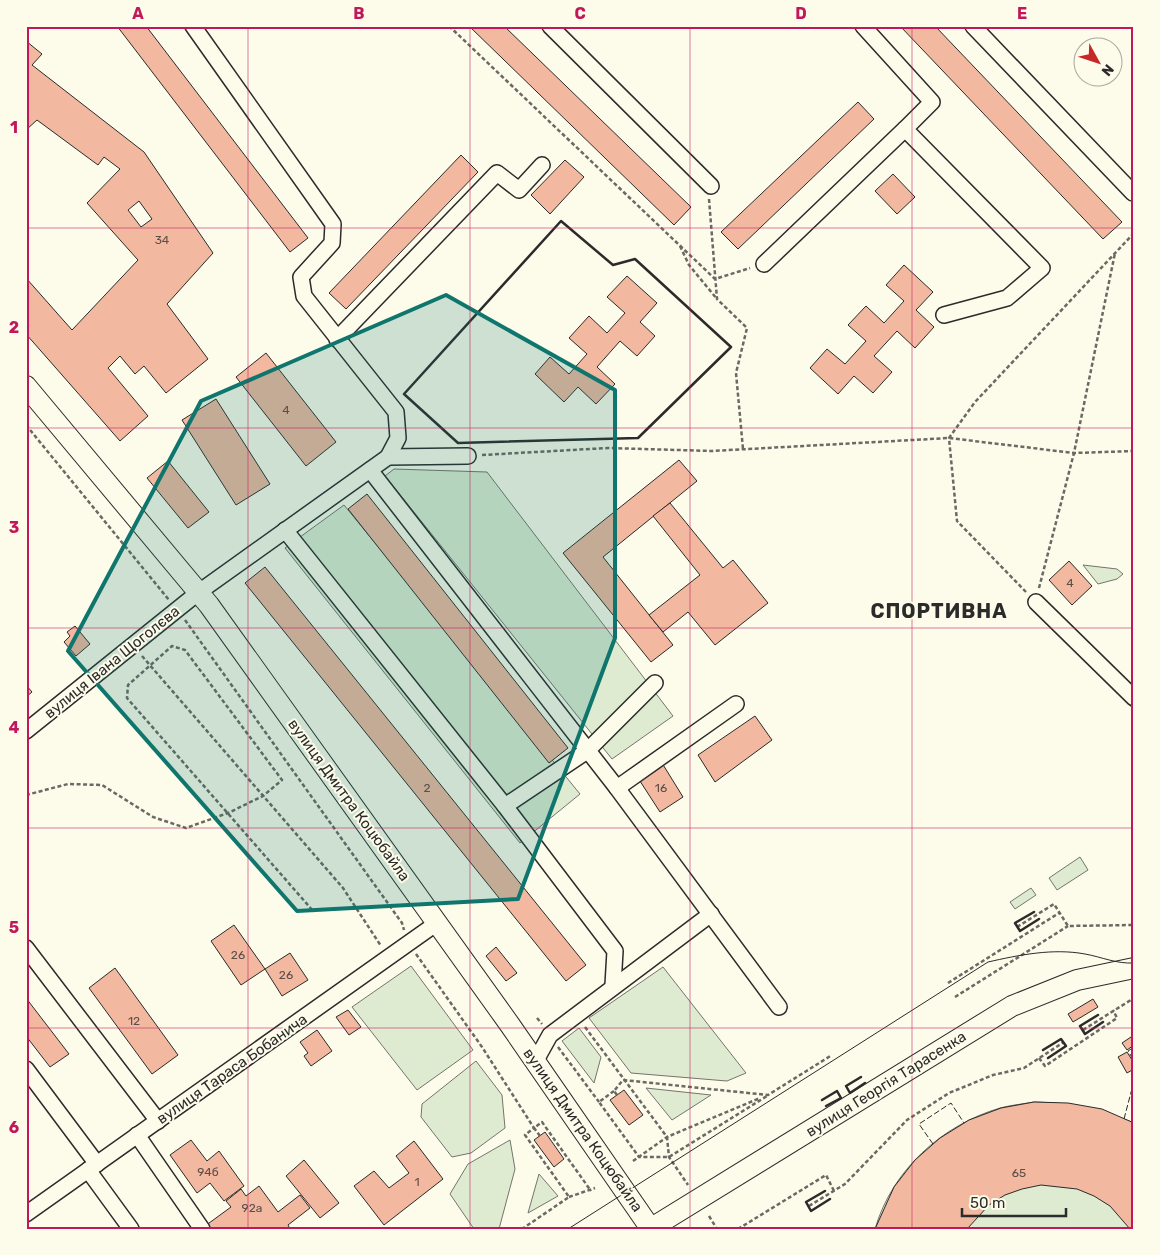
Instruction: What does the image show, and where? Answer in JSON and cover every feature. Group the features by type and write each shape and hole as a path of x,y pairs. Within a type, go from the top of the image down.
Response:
{"main road":[{"name":"вулиця Дмитра Коцюбайла","path":"26,386 199,592 437,923 651,1229"},
{"name":"вулиця Георгія Тарасенка","path":"651,1229 1012,1006 1077,980 1134,968"}],"street":[{"path":"193,26 333,224 332,243 301,277 304,296 336,339 396,412 398,438 388,457 468,456"},
{"path":"550,26 710,190"},
{"path":"764,264 932,102 863,26"},
{"path":"973,26 1133,194"},
{"path":"905,129 1042,268 1007,298 944,315"},
{"path":"336,339 497,173 519,190 542,165"},
{"name":"вулиця Івана Щоголєва","path":"26,731 199,592 388,457"},
{"path":"370,470 617,788 779,1007"},
{"path":"285,530 505,806 615,951 613,985"},
{"path":"1036,602 1134,698"},
{"path":"505,806 587,751 655,683"},
{"path":"617,788 736,704"},
{"path":"535,1062 550,1035 613,985 710,914"},
{"name":"вулиця Тараса Бобанича","path":"29,1206 92,1167 437,923"},
{"path":"26,948 158,1121"},
{"path":"520,1040 550,1035"},
{"path":"26,1070 92,1167 131,1229"},
{"path":"138,1135 202,1229"}],"path":[{"path":"449,26 715,279"},
{"path":"710,190 717,299"},
{"path":"1036,602 957,521 949,438 975,402 1134,233"},
{"path":"680,245 689,265 717,299 747,328 736,373 743,448"},
{"path":"1036,602 1074,453 1116,252"},
{"path":"715,279 764,264"},
{"path":"26,425 177,610 402,923 408,945 482,1047 540,1136"},
{"path":"468,456 608,448 679,448 712,451 949,438 1074,453 1134,451"},
{"path":"133,645 343,888 389,958"},
{"path":"26,795 68,784 102,785 153,817 186,828 228,813 263,796 282,780 185,650 172,646 150,664 128,685 127,698 228,813 314,912"},
{"path":"1017,927 1054,904 1068,926"},
{"path":"948,983 1059,913"},
{"path":"955,997 1068,926 1134,925"},
{"path":"1082,1030 1134,998"},
{"path":"1040,1058 1045,1066 1117,1018 1112,1010"},
{"path":"576,1015 667,1137 669,1157 688,1185"},
{"path":"537,1018 639,1158"},
{"path":"809,1206 845,1184 907,1120 949,1093 993,1075 1024,1068 1064,1042"},
{"path":"639,1158 669,1157 832,1055"},
{"path":"599,1102 623,1080"},
{"path":"623,1080 768,1095"},
{"path":"614,1090 617,1095"},
{"path":"633,1161 667,1137 768,1095"},
{"path":"569,1197 525,1135 542,1122 591,1190"},
{"path":"738,1229 826,1176 834,1190"},
{"path":"522,1229 569,1197 595,1188"},
{"path":"708,1216 717,1229"}],"highlighted area":[{"path":"446,295 615,390 615,638 518,899 297,911 68,651 201,401"}],"green space":[{"path":"394,469 487,472 673,716 612,759 385,476"},
{"path":"344,505 580,794 520,843 285,548"},
{"path":"1083,565 1117,569 1123,574 1117,579 1098,584"},
{"path":"1080,857 1088,870 1057,890 1049,878"},
{"path":"1031,888 1036,895 1015,909 1010,902"},
{"path":"411,966 473,1050 417,1090 352,1007"},
{"path":"663,967 746,1073 727,1081 631,1073 589,1018"},
{"path":"579,1028 601,1057 594,1083 562,1041"},
{"path":"476,1061 502,1095 505,1128 471,1153 452,1157 421,1117 422,1104"},
{"path":"646,1088 711,1095 672,1120"},
{"path":"1034,1102 1085,1107 1134,1123 1134,1229 875,1229 883,1208 907,1169 939,1138 979,1116 1004,1107"},
{"path":"510,1140 515,1169 499,1229 474,1229 450,1194 468,1164"},
{"path":"539,1174 558,1196 528,1213"}],"building":[{"path":"117,26 146,26 308,238 290,252"},
{"path":"469,26 504,26 691,207 674,225"},
{"path":"900,26 935,26 1122,222 1103,239"},
{"path":"26,41 42,54 32,65 144,152 213,253 167,304 208,359 166,393 144,366 135,374 120,356 108,368 148,416 120,441 26,334 26,278 72,330 138,260 87,203 120,169 104,157 98,165 37,120 26,130","holes":["139,201 152,219 141,227 128,210"]},
{"path":"858,102 874,119 738,249 721,232"},
{"path":"461,155 478,172 346,309 329,293"},
{"path":"565,160 584,177 550,214 531,195"},
{"path":"893,174 915,197 897,214 875,191"},
{"path":"904,265 933,292 916,310 934,327 915,348 897,331 874,356 892,372 873,393 854,376 838,394 810,368 827,349 845,364 866,341 848,325 866,306 884,323 904,301 886,285"},
{"path":"627,276 657,303 640,322 655,336 637,356 620,341 597,367 615,384 596,404 578,387 564,402 535,374 550,357 569,374 587,354 569,338 589,316 607,333 625,313 607,297"},
{"path":"266,353 336,442 306,466 236,377"},
{"path":"216,399 270,484 236,505 182,420"},
{"path":"679,460 697,481 603,557 673,645 651,662 563,553"},
{"path":"168,461 209,512 188,528 147,478"},
{"path":"367,494 568,748 549,763 348,509"},
{"path":"670,503 723,568 733,560 768,603 715,645 688,612 663,632 649,615 700,575 653,516"},
{"path":"1069,561 1092,586 1072,605 1049,580"},
{"path":"265,567 586,965 566,981 245,583"},
{"path":"75,626 90,644 76,656 64,642 70,636 67,632"},
{"path":"26,685 32,692 26,697"},
{"path":"755,716 772,740 715,782 698,755"},
{"path":"662,763 683,797 660,812 638,778"},
{"path":"234,925 265,969 241,985 211,941"},
{"path":"496,947 517,973 506,981 486,956"},
{"path":"290,953 308,980 282,996 265,969"},
{"path":"115,968 178,1055 152,1074 89,988"},
{"path":"26,998 69,1054 50,1067 26,1036"},
{"path":"1093,999 1098,1007 1073,1022 1068,1014"},
{"path":"348,1010 361,1027 349,1035 336,1017"},
{"path":"317,1030 332,1051 311,1066 304,1056 308,1053 300,1042"},
{"path":"1131,1037 1134,1045 1127,1050 1122,1043"},
{"path":"1127,1052 1134,1063 1134,1069 1127,1073 1118,1057"},
{"path":"624,1090 643,1115 629,1125 610,1100"},
{"path":"1034,1102 1068,1103 1102,1109 1134,1123 1134,1229 1130,1229 1110,1206 1094,1196 1077,1189 1041,1185 1005,1195 989,1205 967,1229 875,1229 894,1187 915,1160 940,1138 969,1120 1001,1108"},
{"path":"545,1132 564,1159 554,1167 534,1140"},
{"path":"191,1140 207,1161 219,1151 244,1186 224,1201 210,1183 197,1193 170,1155"},
{"path":"414,1141 443,1179 384,1225 354,1186 374,1171 389,1188 409,1173 396,1156"},
{"path":"304,1160 339,1203 320,1218 286,1176"},
{"path":"259,1186 278,1212 300,1195 310,1208 288,1225 290,1229 207,1229 205,1226 231,1207 226,1201 241,1189 246,1196"}],"tram line":[{"path":"568,1229 988,962 1048,952 1073,952 1134,963"}],"fence":[{"path":"1133,1059 1128,1051 1134,1047"},
{"path":"1124,1119 1134,1081"},
{"path":"933,1144 919,1124 951,1103 964,1123"}],"wall":[{"path":"561,221 613,265 635,259 731,347 638,438 458,443 404,394 561,221"},
{"path":"1034,912 1015,923 1020,931 1039,919"},
{"path":"1098,1015 1080,1026 1085,1034 1103,1022"},
{"path":"1043,1050 1061,1039 1066,1046 1048,1058"},
{"path":"861,1077 846,1086 850,1093 865,1083"},
{"path":"822,1100 837,1091 841,1098 826,1106"},
{"path":"825,1191 806,1202 811,1211 830,1199"}],"district":[{"name":"СПОРТИВНА","path":"939,611"}]}
